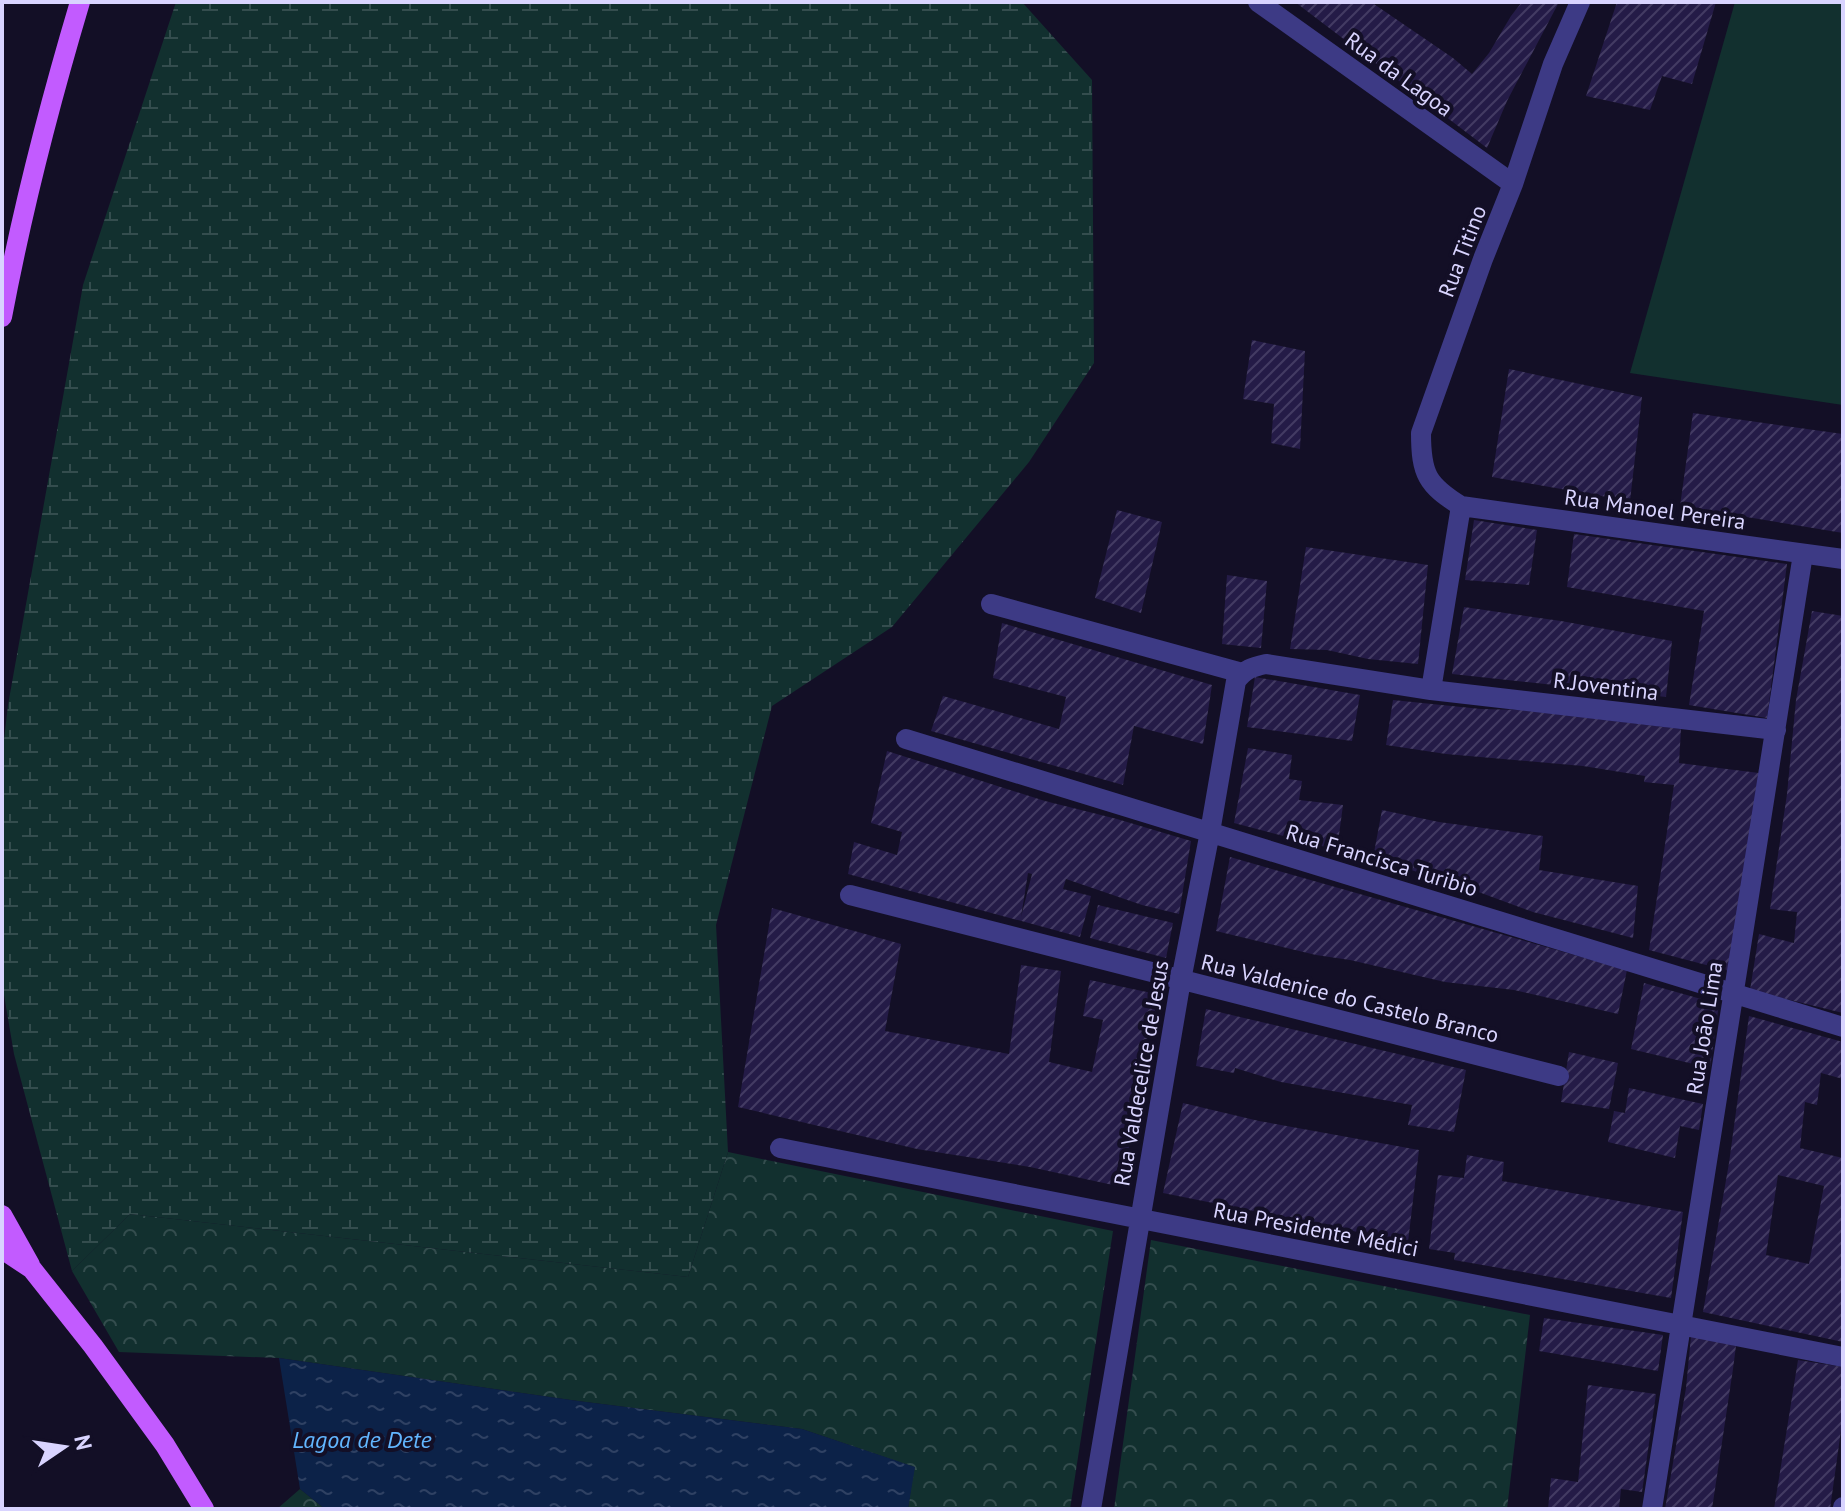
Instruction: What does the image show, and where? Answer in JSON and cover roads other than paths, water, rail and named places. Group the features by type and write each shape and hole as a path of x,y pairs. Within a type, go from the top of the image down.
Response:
{"main road":[{"path":"2,317 38,153 80,2"},
{"path":"2,1215 32,1269 165,1445 204,1509"},
{"path":"2,1249 32,1269"}],"street":[{"name":"Rua da Lagoa","path":"1258,2 1513,184"},
{"name":"Rua Titino","path":"1461,506 1435,490 1426,475 1421,454 1421,433 1513,184 1553,64 1580,2"},
{"name":"Rua Manoel Pereira","path":"1461,506 1843,559"},
{"path":"1431,690 1461,506"},
{"name":"Rua João Lima","path":"1652,1509 1803,554"},
{"path":"991,604 1242,673"},
{"name":"R.Joventina","path":"1242,673 1251,667 1266,664 1431,690 1776,730"},
{"name":"Rua Valdecelice de Jesus","path":"1091,1509 1181,980 1236,681 1242,673"},
{"name":"Rua Francisca Turibio","path":"906,739 1843,1027"},
{"name":"Rua Valdenice do Castelo Branco","path":"850,895 1559,1076"},
{"name":"Rua Presidente Médici","path":"780,1148 1843,1357"}],"water":[{"name":"Lagoa de Dete","path":"279,1358 802,1429 915,1467 908,1509 325,1509 300,1489"}]}
